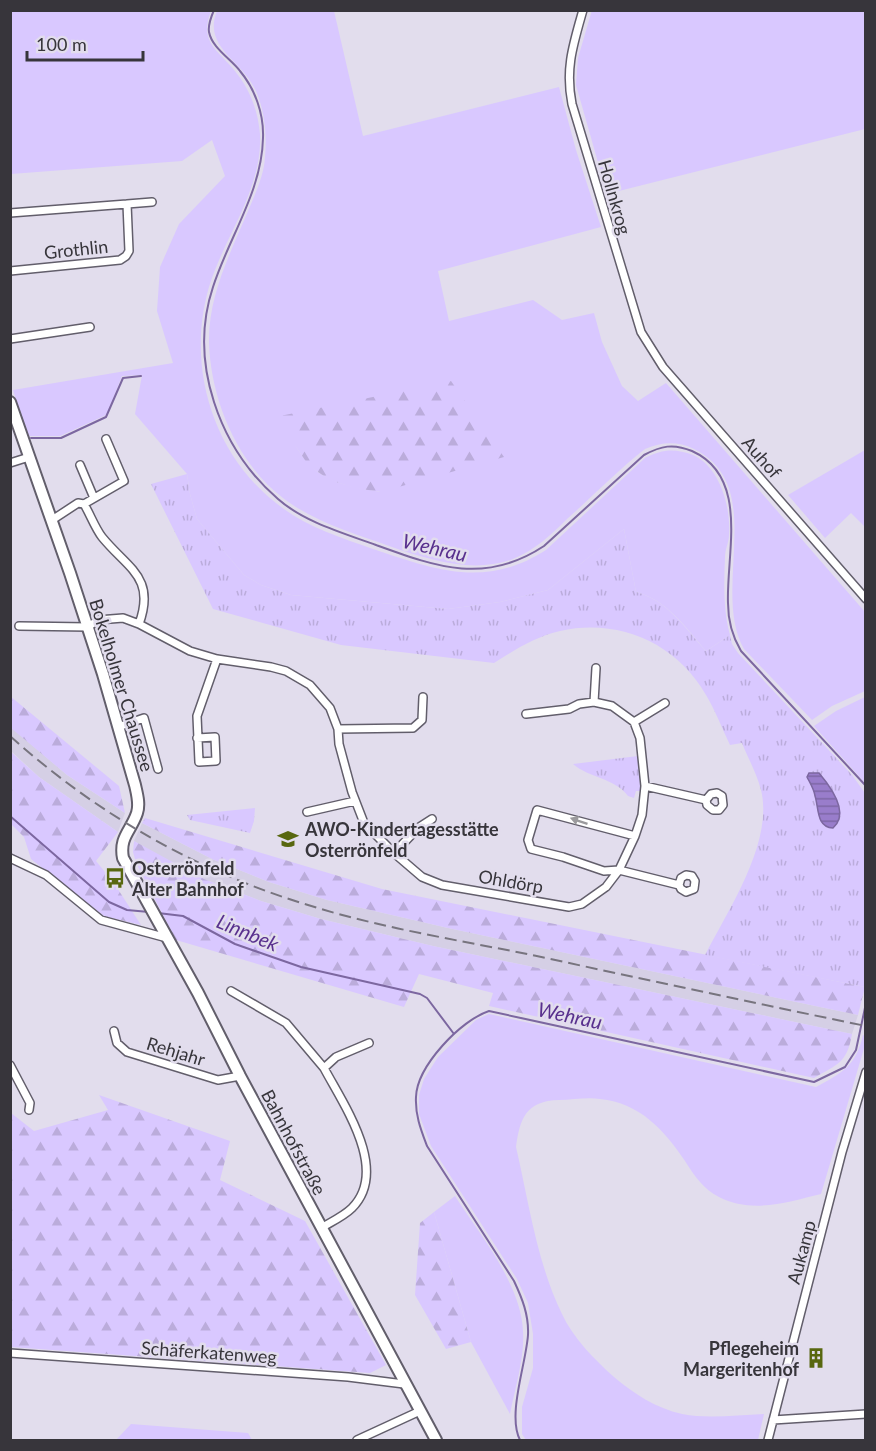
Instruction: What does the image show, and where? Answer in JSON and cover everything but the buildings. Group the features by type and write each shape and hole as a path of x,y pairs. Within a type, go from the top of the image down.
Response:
{"main road":[{"name":"Bokelholmer Chaussee","path":"10,402 88,627 138,802 137,813 123,840 121,849 123,858"},
{"name":"Bahnhofstraße","path":"123,858 198,993 240,1076 436,1440"}],"street":[{"name":"Hollnkrog","path":"583,10 568,69 572,104 641,332"},
{"path":"10,213 152,202"},
{"name":"Grothlin","path":"10,271 120,260 129,251 127,204"},
{"path":"10,339 90,327"},
{"name":"Auhof","path":"641,332 663,367 866,599"},
{"path":"52,520 78,503 84,504 124,481 106,439"},
{"path":"10,463 29,457"},
{"path":"80,465 94,498"},
{"path":"84,504 100,535 126,561 141,581 146,599 139,624"},
{"name":"Ohldörp","path":"19,626 88,627 98,620 123,618 190,651 217,659 286,671 310,685 330,708 338,729 339,744 355,801 364,823 422,877 442,885 569,907 582,904 606,887 619,870 635,836 642,815 645,786 640,738 634,722"},
{"path":"197,738 196,716 217,659"},
{"path":"594,702 596,668"},
{"path":"338,729 412,728 422,720 423,697"},
{"path":"526,714 569,709 579,704 594,702 612,706 634,722 665,703"},
{"path":"118,727 144,718 158,769"},
{"path":"645,786 706,800"},
{"path":"307,812 355,801"},
{"name":"Ohldörp","path":"635,836 537,810 528,840 531,849 563,856 604,871 619,870 679,885"},
{"path":"394,853 418,828 432,819"},
{"path":"10,858 46,875 101,920 167,938"},
{"path":"231,992 286,1023 324,1068 356,1128 364,1151 366,1172 362,1194 351,1209 321,1228"},
{"name":"Rehjahr","path":"114,1032 117,1043 127,1052 218,1080 240,1076"},
{"path":"324,1068 336,1058 369,1043"},
{"path":"10,1065 30,1106"},
{"name":"Aukamp","path":"768,1440 842,1152 863,1089 866,1072"},
{"name":"Schäferkatenweg","path":"10,1353 404,1383"},
{"path":"357,1440 420,1411"},
{"path":"773,1420 866,1414"}],"shaded area":[{"path":"11,727 67,775 125,813 118,832 39,777 11,751"},
{"path":"809,773 819,773 836,800 840,815 833,828 821,821 814,791 807,777"},
{"path":"142,823 212,859 269,882 327,900 858,1015 852,1034 433,946 321,919 261,901 204,879 149,850 134,841"}],"green space":[{"path":"592,10 865,11 865,129 607,194 576,85 578,58"},
{"path":"11,11 211,11 207,32 209,40 247,88 256,110 260,134 259,154 249,193 209,287 203,317 201,347 203,376 210,406 235,459 254,483 276,503 310,524 373,549 439,569 481,572 502,569 524,562 546,550 645,458 669,450 693,455 702,461 717,478 726,501 729,538 725,554 724,596 730,635 706,651 666,608 657,601 636,592 624,529 548,590 500,602 448,609 291,595 261,585 244,575 197,519 187,474 135,414 142,375 122,376 107,414 104,416 60,436 28,436 13,390 173,363 157,311 160,267 179,224 225,176 212,140 182,161 11,174"},
{"path":"217,11 334,11 363,136 559,87 576,150 601,227 438,271 449,321 533,300 562,320 594,313 602,342 622,386 638,401 666,383 865,612 865,691 832,706 812,720 744,649 735,625 732,598 734,513 729,487 716,466 688,446 670,443 645,449 536,547 513,559 483,565 452,564 407,552 350,532 308,514 283,498 267,484 252,467 229,429 221,408 211,365 210,326 216,292 227,259 261,178 266,140 265,124 256,91 250,80 219,44 214,24","holes":["281,416 381,492 343,484 318,472 299,451"]},
{"path":"451,381 504,457 381,492 355,488 330,480 309,466 290,438 280,416"},
{"path":"865,450 865,527 851,513 825,538 788,495"},
{"path":"187,474 197,519 244,575 261,585 291,595 448,609 500,602 548,590 624,529 636,592 657,601 666,608 706,651 730,635 732,644 738,653 852,775 865,793 865,987 705,955 736,897 755,853 761,831 763,810 761,790 742,743 730,745 709,701 694,677 662,648 624,632 603,628 582,628 543,636 494,663 341,645 213,609 151,484"},
{"path":"10,696 119,786 125,813 67,775 11,728"},
{"path":"865,697 865,783 814,726 836,711"},
{"path":"10,751 39,777 118,832 96,861 114,883 141,925 104,916 31,859 24,837 11,824"},
{"path":"638,756 642,791 636,791 634,798 628,796 616,785 579,769 573,764"},
{"path":"255,808 250,833 190,820 187,815"},
{"path":"145,818 382,889 865,987 858,1015 327,900 269,882 212,859 142,823"},
{"path":"134,841 204,879 261,901 321,919 433,946 852,1034 850,1044 840,1062 814,1078 489,1006 493,993 419,974 404,1007 176,940 136,863 133,852"},
{"path":"489,1014 816,1087 847,1067 860,1046 863,1035 865,1036 865,1045 821,1194 783,1203 757,1206 744,1205 719,1197 699,1181 677,1150 650,1120 627,1106 614,1102 590,1098 548,1101 532,1108 520,1128 516,1147 540,1254 553,1294 578,1340 599,1363 637,1395 663,1408 682,1414 702,1416 764,1414 758,1440 526,1440 522,1434 522,1407 533,1368 533,1334 528,1303 517,1279 431,1146 419,1114 419,1095 424,1079 438,1057 476,1020"},
{"path":"99,1095 230,1141 220,1180 305,1221 386,1365 370,1373 11,1347 11,1113 34,1131 108,1110"},
{"path":"455,1196 498,1260 521,1313 523,1351 510,1414 471,1342 434,1212"},
{"path":"434,1212 471,1342 446,1349 415,1295 420,1223"},
{"path":"131,1424 248,1433 252,1440 116,1440"}],"waterway":[{"name":"Wehrau","path":"214,10 209,27 211,38 250,86 258,102 263,138 261,158 251,195 213,287 206,316 204,345 207,374 214,402 239,455 257,478 288,507 324,526 420,560 440,565 481,569 522,558 544,546 644,455 667,447 679,447 692,451 710,463 722,479 728,498 731,518 728,609 731,628 741,651 866,786"},
{"path":"31,438 61,438 106,417 123,378 141,376"},
{"name":"Linnbek","path":"10,816 109,902 127,910 149,912"},
{"name":"Linnbek","path":"158,913 183,916 235,944 301,967 420,994 427,998 454,1034"},
{"name":"Wehrau","path":"520,1440 515,1417 516,1403 528,1335 522,1300 514,1281 427,1146 417,1116 418,1085 442,1046 466,1024 489,1011 814,1082 845,1067 856,1050 866,1003"}],"railway":[{"path":"10,736 78,791 150,837 226,875 308,905 391,927 866,1026"}],"place":[{"name":"AWO-Kindertagesstätte Osterrönfeld","path":"288,839"},
{"name":"Osterrönfeld Alter Bahnhof","path":"115,878"},
{"name":"Pflegeheim Margeritenhof","path":"816,1358"}]}
